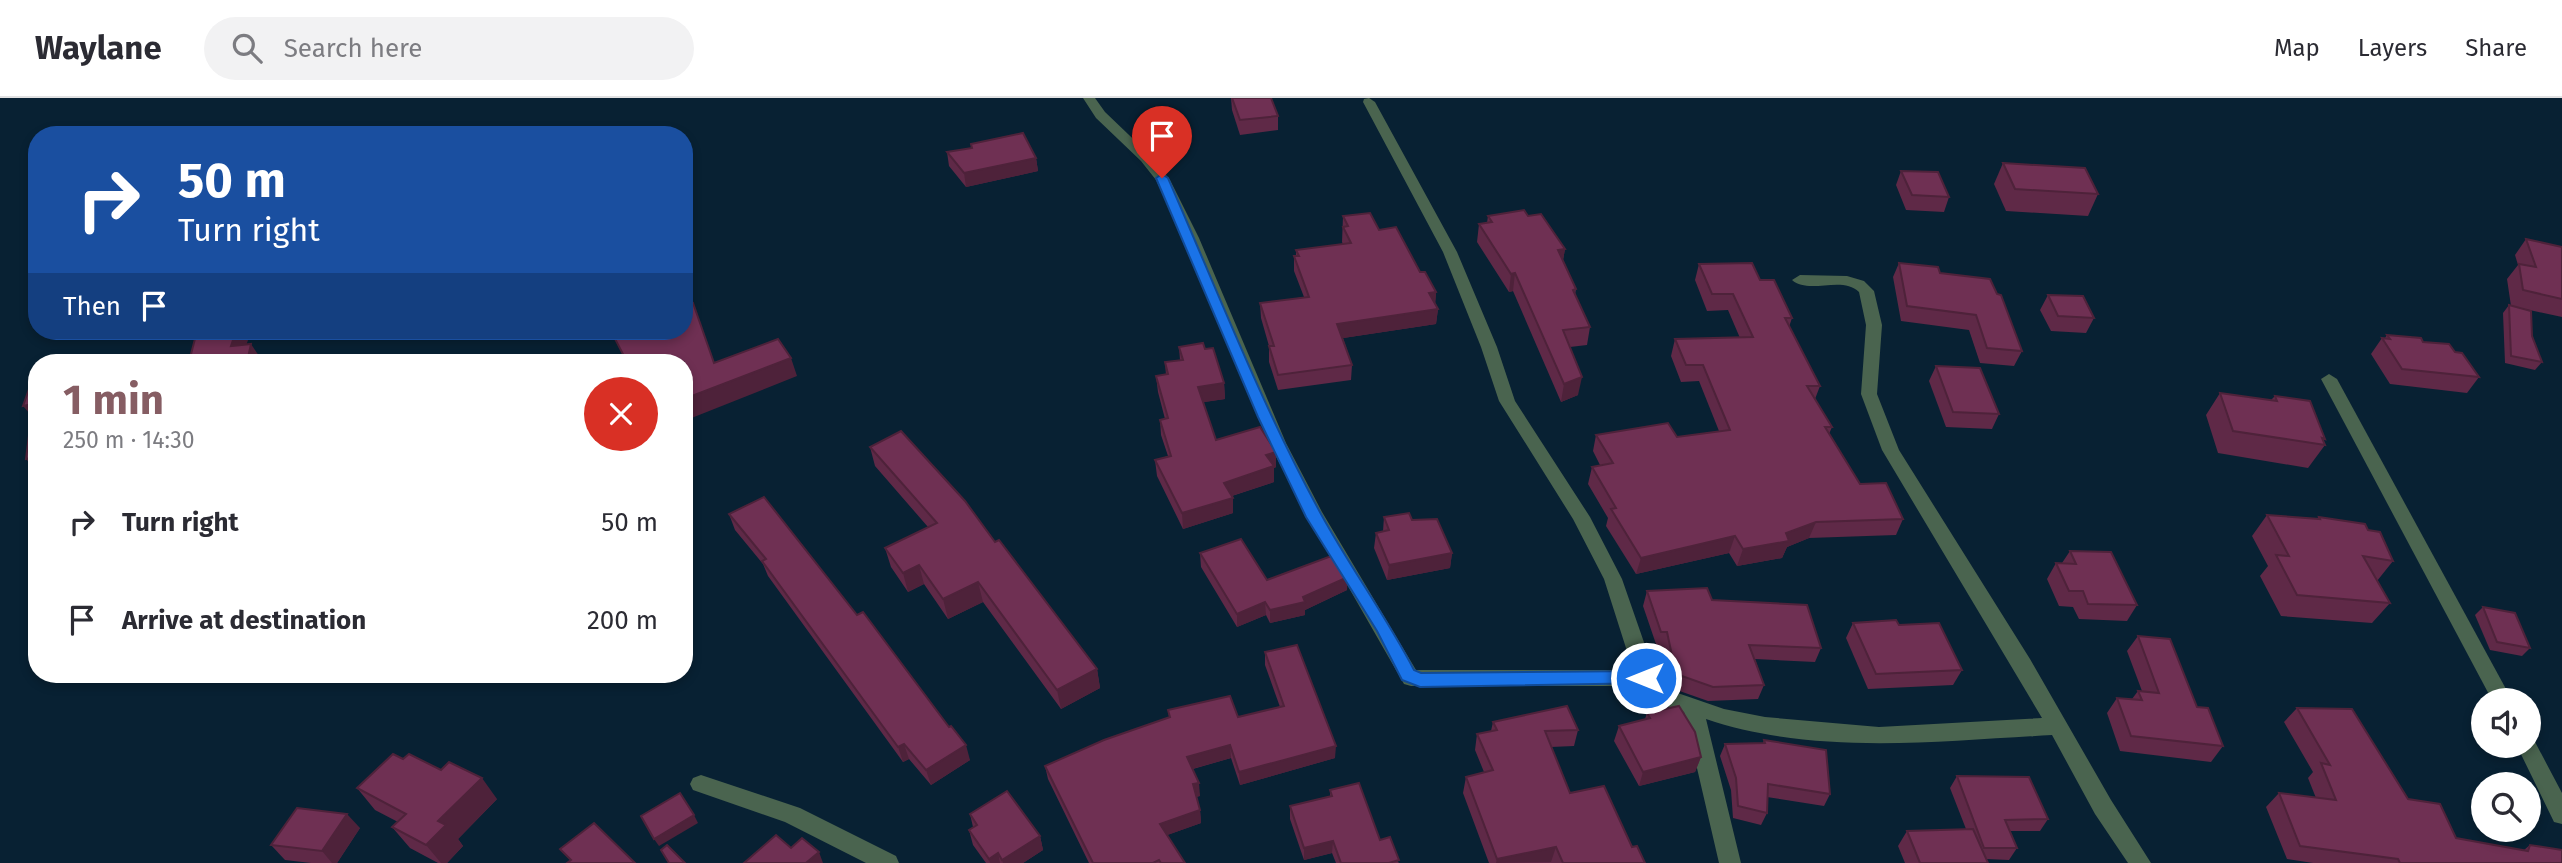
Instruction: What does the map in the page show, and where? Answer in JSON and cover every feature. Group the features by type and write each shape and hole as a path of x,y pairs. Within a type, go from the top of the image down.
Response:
{"street":[{"path":"1090,98 1096,111 1145,155 1162,178 1266,417 1315,517 1384,627 1408,675 1420,680 1646,678"},
{"path":"1369,102 1450,252 1489,347 1507,401 1581,517 1613,579 1646,678 1662,696 1693,708 1765,726 1879,736 2057,726"},
{"path":"1800,279 1847,281 1859,284 1866,291 1874,325 1869,394 1891,450 2023,665 2103,807 2140,863"},
{"path":"2329,379 2496,688"},
{"path":"1693,708 1730,863"},
{"path":"2533,758 2562,815"},
{"path":"702,784 792,814 880,861"}],"building":[{"path":"1232,98 1271,98 1278,116 1240,120"},
{"path":"1023,133 1036,158 964,173 947,152 972,148 971,144"},
{"path":"2003,163 2085,168 2098,194 2015,189"},
{"path":"1901,171 1938,172 1949,197 1912,195"},
{"path":"1524,210 1528,216 1541,214 1565,249 1558,250 1590,327 1563,330 1582,377 1564,384 1515,273 1511,274 1479,224 1492,222 1488,216"},
{"path":"1370,213 1379,230 1396,227 1420,272 1425,272 1436,292 1429,293 1438,309 1337,324 1352,365 1278,375 1269,346 1274,346 1260,303 1309,297 1294,256 1299,256 1296,250 1351,243 1343,227 1348,226 1343,216"},
{"path":"2526,239 2562,247 2562,299 2523,290 2519,264 2536,267"},
{"path":"1752,263 1760,280 1774,280 1792,318 1785,318 1820,386 1807,386 1832,427 1825,427 1860,484 1886,483 1903,519 1816,522 1786,533 1789,541 1743,549 1735,536 1641,558 1611,509 1616,508 1592,467 1613,463 1596,435 1668,423 1677,437 1730,430 1703,365 1686,365 1675,339 1753,337 1733,294 1712,294 1699,264"},
{"path":"1899,263 1938,267 1940,273 1990,279 1997,294 2001,295 2022,351 1987,348 1976,315 1907,306"},
{"path":"2048,295 2083,296 2094,318 2058,316"},
{"path":"693,303 714,363 778,339 791,358 693,396 693,354 623,354 616,340 693,340"},
{"path":"2509,305 2531,311 2532,336 2542,362 2511,356"},
{"path":"2387,335 2449,344 2455,352 2462,353 2479,377 2402,369 2382,338 2390,339"},
{"path":"195,340 233,340 231,346 251,344 249,354 191,354"},
{"path":"1203,343 1205,349 1213,348 1224,383 1198,387 1216,440 1260,427 1276,452 1266,455 1274,466 1224,483 1233,498 1182,513 1155,460 1171,456 1160,420 1168,418 1156,376 1168,374 1165,362 1183,360 1179,347"},
{"path":"1936,366 1980,368 1999,414 1953,412"},
{"path":"28,392 28,405 23,406"},
{"path":"2220,393 2277,401 2275,396 2310,401 2325,445 2233,431"},
{"path":"901,431 965,501 995,542 999,540 1097,669 1057,690 978,582 943,599 919,565 903,573 885,548 937,523 870,447"},
{"path":"764,497 857,615 863,612 949,727 951,726 966,745 926,770 904,744 898,747 762,561 766,559 729,514"},
{"path":"1409,513 1412,520 1437,519 1452,553 1389,565 1376,533 1389,530 1384,517"},
{"path":"2267,515 2320,519 2319,517 2365,524 2368,530 2380,532 2393,561 2363,556 2390,603 2297,595 2276,555 2289,556"},
{"path":"1241,539 1267,580 1334,555 1348,577 1303,597 1305,602 1270,610 1265,602 1237,614 1200,553"},
{"path":"2070,551 2111,552 2137,605 2088,604 2083,591 2069,591 2056,563 2076,564"},
{"path":"1707,588 1712,600 1807,605 1821,648 1749,645 1764,685 1713,687 1676,674 1667,632 1661,632 1647,591"},
{"path":"2483,607 2515,613 2530,648 2497,642"},
{"path":"1896,620 1899,625 1939,623 1962,670 1876,674 1853,623"},
{"path":"2138,636 2170,639 2197,707 2208,708 2223,746 2131,736 2117,698 2142,700 2138,691 2159,693"},
{"path":"1297,645 1336,746 1239,772 1230,745 1187,757 1199,783 1193,784 1200,810 1160,824 1185,863 1161,863 1159,860 1153,863 1093,863 1045,766 1104,740 1170,717 1168,710 1230,696 1238,717 1284,706 1265,652"},
{"path":"1567,706 1578,730 1545,731 1570,793 1604,786 1632,847 1637,846 1645,863 1563,863 1556,847 1497,859 1466,777 1493,770 1477,734 1497,730 1493,722"},
{"path":"1679,706 1695,732 1701,757 1643,772 1619,726 1650,718 1647,713"},
{"path":"2297,708 2352,709 2408,799 2440,804 2456,838 2528,851 2530,845 2562,850 2562,863 2400,863 2398,859 2300,846 2279,793 2336,800 2321,763 2330,765"},
{"path":"1764,740 1826,750 1830,794 1768,784 1767,813 1738,806 1736,778 1725,744 1765,743"},
{"path":"393,754 403,759 409,754 441,770 449,762 482,778 438,821 446,825 426,845 392,827 406,814 357,788"},
{"path":"1957,776 2029,777 2048,819 2005,820 2017,848 1984,848"},
{"path":"1359,783 1380,840 1390,837 1399,860 1389,863 1341,863 1333,841 1304,848 1290,806 1332,796 1330,790"},
{"path":"1007,791 1040,836 1002,860 998,853 989,859 969,830 977,825 970,814"},
{"path":"680,793 694,815 654,839 641,816"},
{"path":"297,808 347,814 322,851 271,845"},
{"path":"594,823 635,863 567,863 571,860 560,849"},
{"path":"1973,829 1988,863 1920,863 1907,831"},
{"path":"776,835 791,848 802,838 819,852 808,863 744,863"},
{"path":"667,845 685,863 669,863 661,850"}],"route":[{"path":"1162,178 1228,324 1266,417 1315,517 1384,627 1408,675 1416,680 1646,678"}]}
